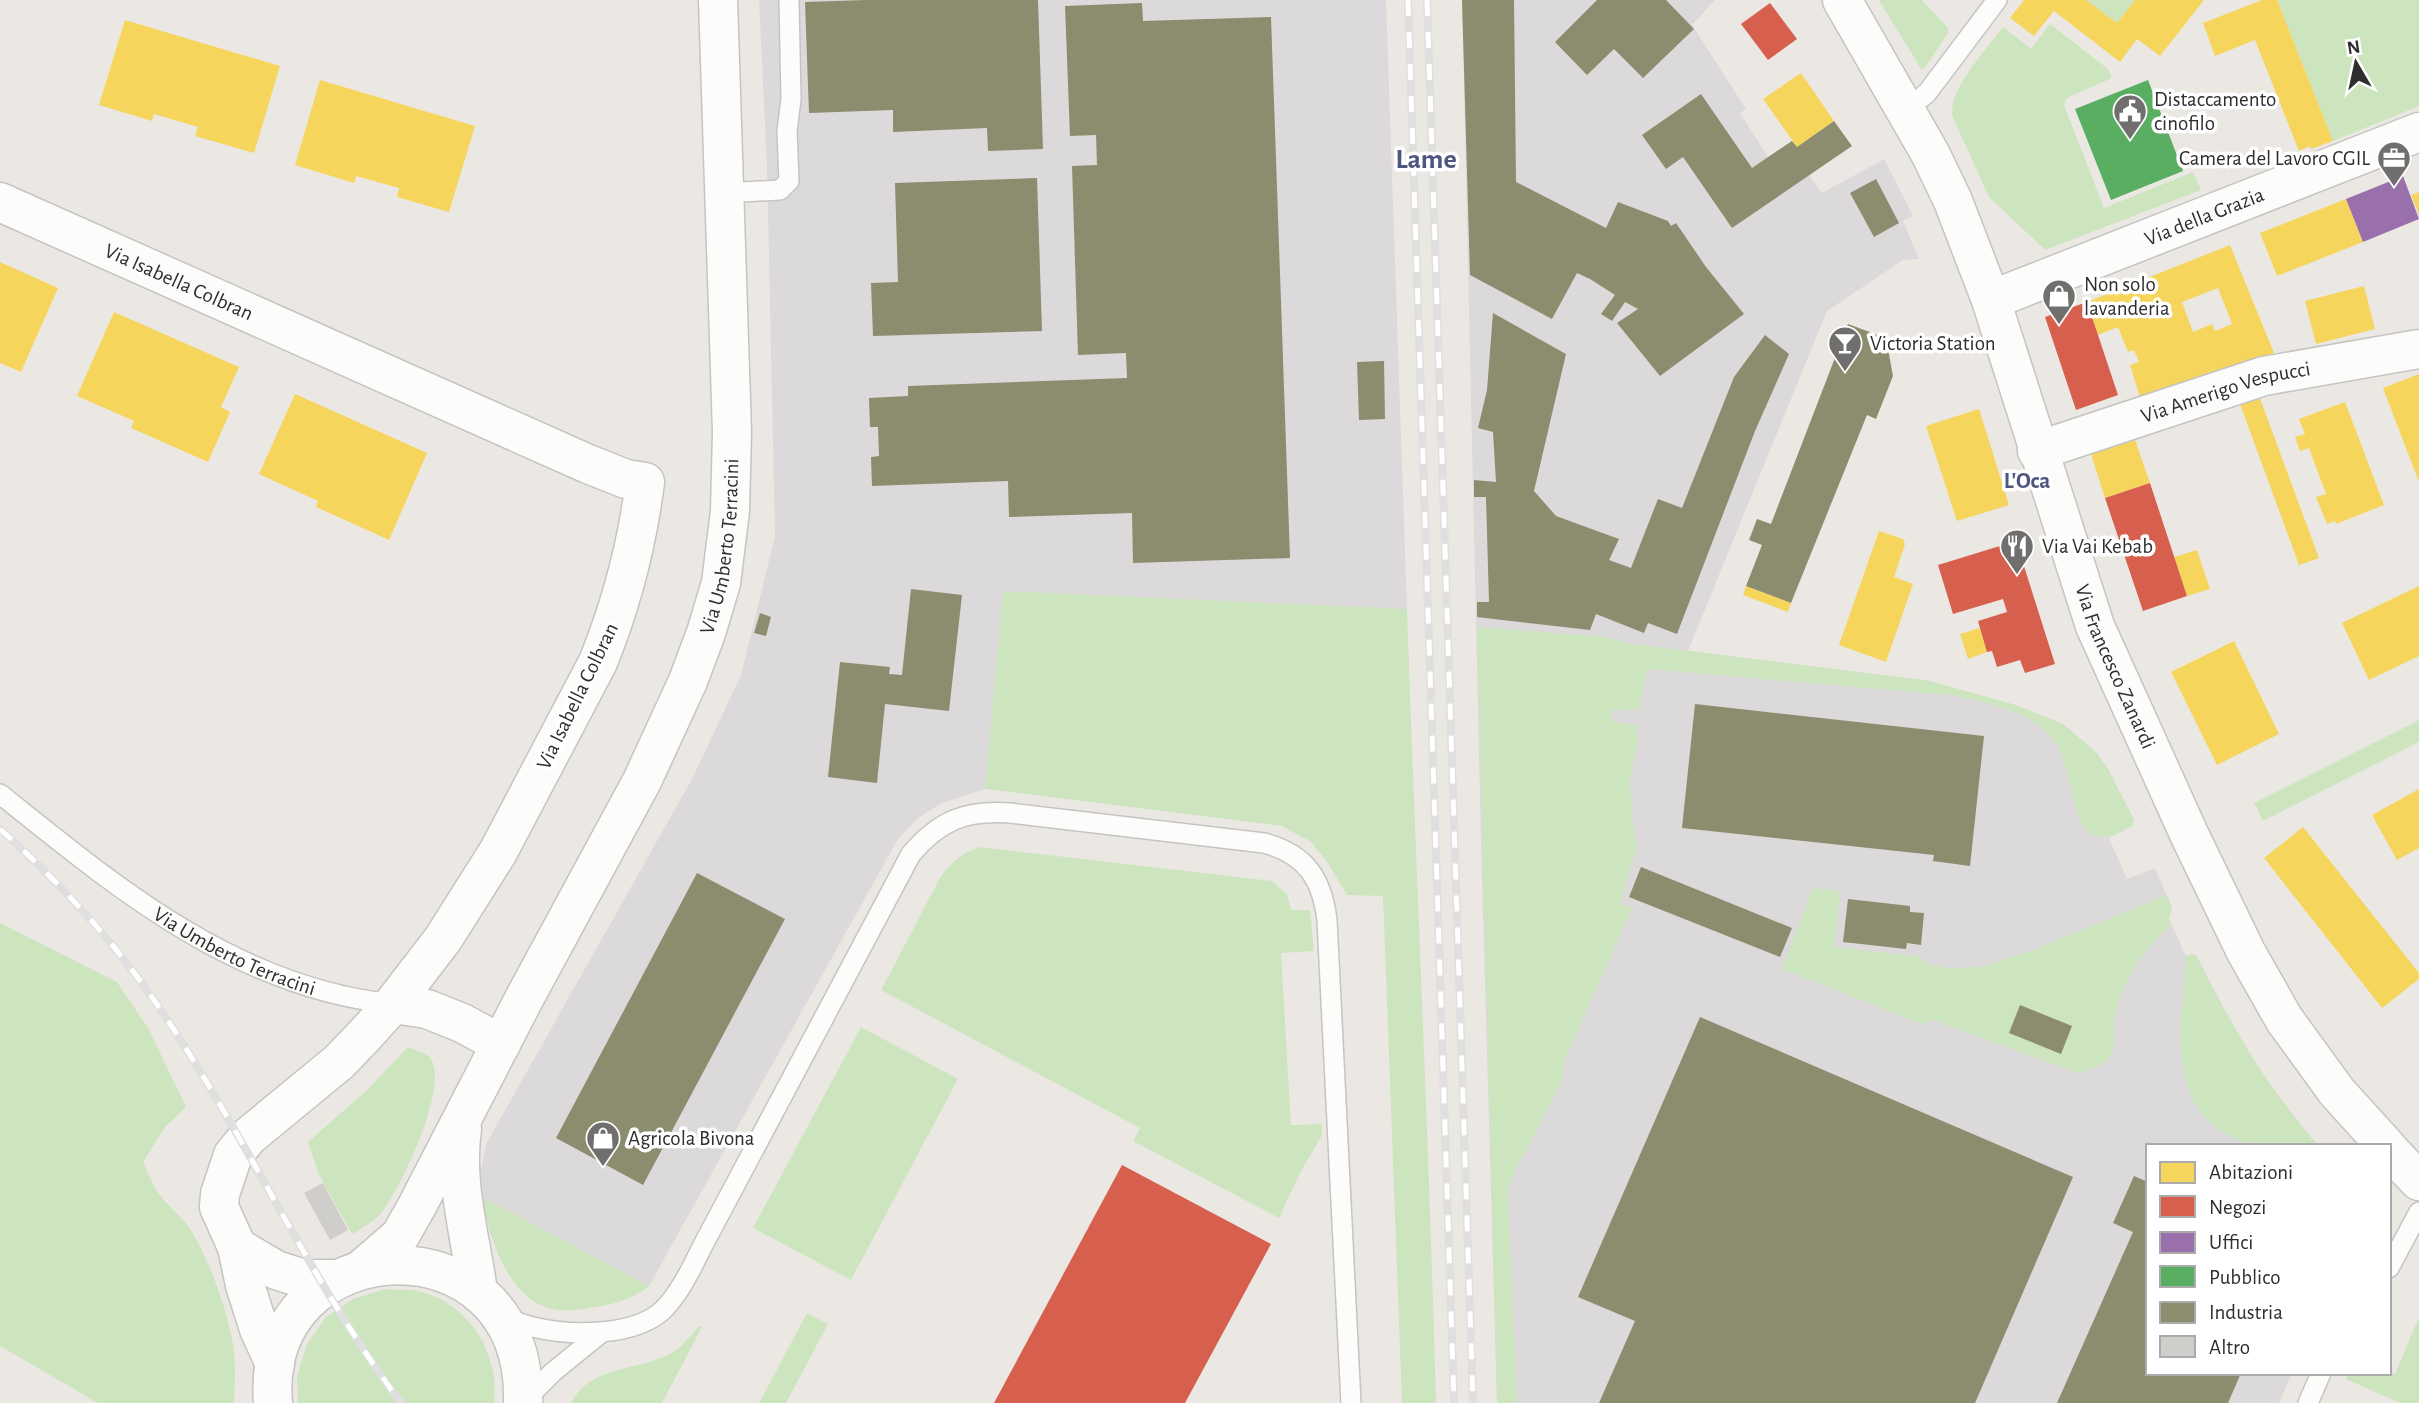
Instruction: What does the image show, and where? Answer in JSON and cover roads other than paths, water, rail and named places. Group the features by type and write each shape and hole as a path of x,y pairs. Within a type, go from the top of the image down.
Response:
{"street":[{"name":"Via Umberto Terracini","path":"273,1393 282,1342 295,1317 314,1296 350,1274 400,1236 642,781 688,681 706,633 720,583 730,511 732,432 718,0"},
{"name":"Via Francesco Zanardi","path":"1842,0 1944,180 1991,300 2070,554 2105,651 2246,952 2306,1052 2337,1092 2384,1144"},
{"name":"Via della Grazia","path":"1991,300 2419,132"},
{"name":"Via Isabella Colbran","path":"0,201 588,464 626,479 645,482 629,572 619,608 598,662 498,852 443,939 393,1004 338,1062 249,1136 233,1155 220,1194 219,1208 237,1247 273,1393"},
{"name":"Via Amerigo Vespucci","path":"2037,451 2264,376 2419,349"},
{"name":"Via Umberto Terracini","path":"393,1004 427,1009 462,1023 501,1044"},
{"name":"Via Umberto Terracini","path":"463,1116 459,1160 461,1185 488,1303"},
{"name":"Via Francesco Zanardi","path":"2391,1151 2419,1181"},
{"path":"237,1247 285,1273 304,1279 350,1274 393,1264 424,1266 452,1276 488,1303 511,1334 519,1356 523,1402"}],"lane":[{"path":"724,193 780,190 789,181 789,0"},
{"path":"1906,110 1927,93 1997,0"},
{"name":"Via Umberto Terracini","path":"0,794 130,897 196,938 261,969 307,985 366,1001 393,1004"},
{"path":"488,1303 533,1327 601,1333 649,1320 662,1310 676,1294 911,854 925,838 945,823 971,813 1010,813 1264,843 1283,848 1295,855 1314,876 1324,897 1327,920 1351,1403"},
{"path":"2391,1264 2419,1212"},
{"path":"523,1402 601,1333"},
{"path":"2308,1403 2320,1375"}],"railway":[{"path":"1408,0 1454,1403"},
{"path":"1427,0 1473,1403"},
{"path":"0,829 43,869 83,912 121,956 156,1003 219,1102 336,1305 401,1403"}],"place":[{"name":"Distaccamento cinofilo","path":"2130,141"},
{"name":"Camera del Lavoro CGIL","path":"2394,188"},
{"name":"Non solo lavanderia","path":"2059,326"},
{"name":"Victoria Station","path":"1845,373"},
{"name":"Via Vai Kebab","path":"2017,576"},
{"name":"Agricola Bivona","path":"603,1168"}],"district":[{"name":"Lame","path":"1426,158"},
{"name":"L'Oca","path":"2027,480"}]}
